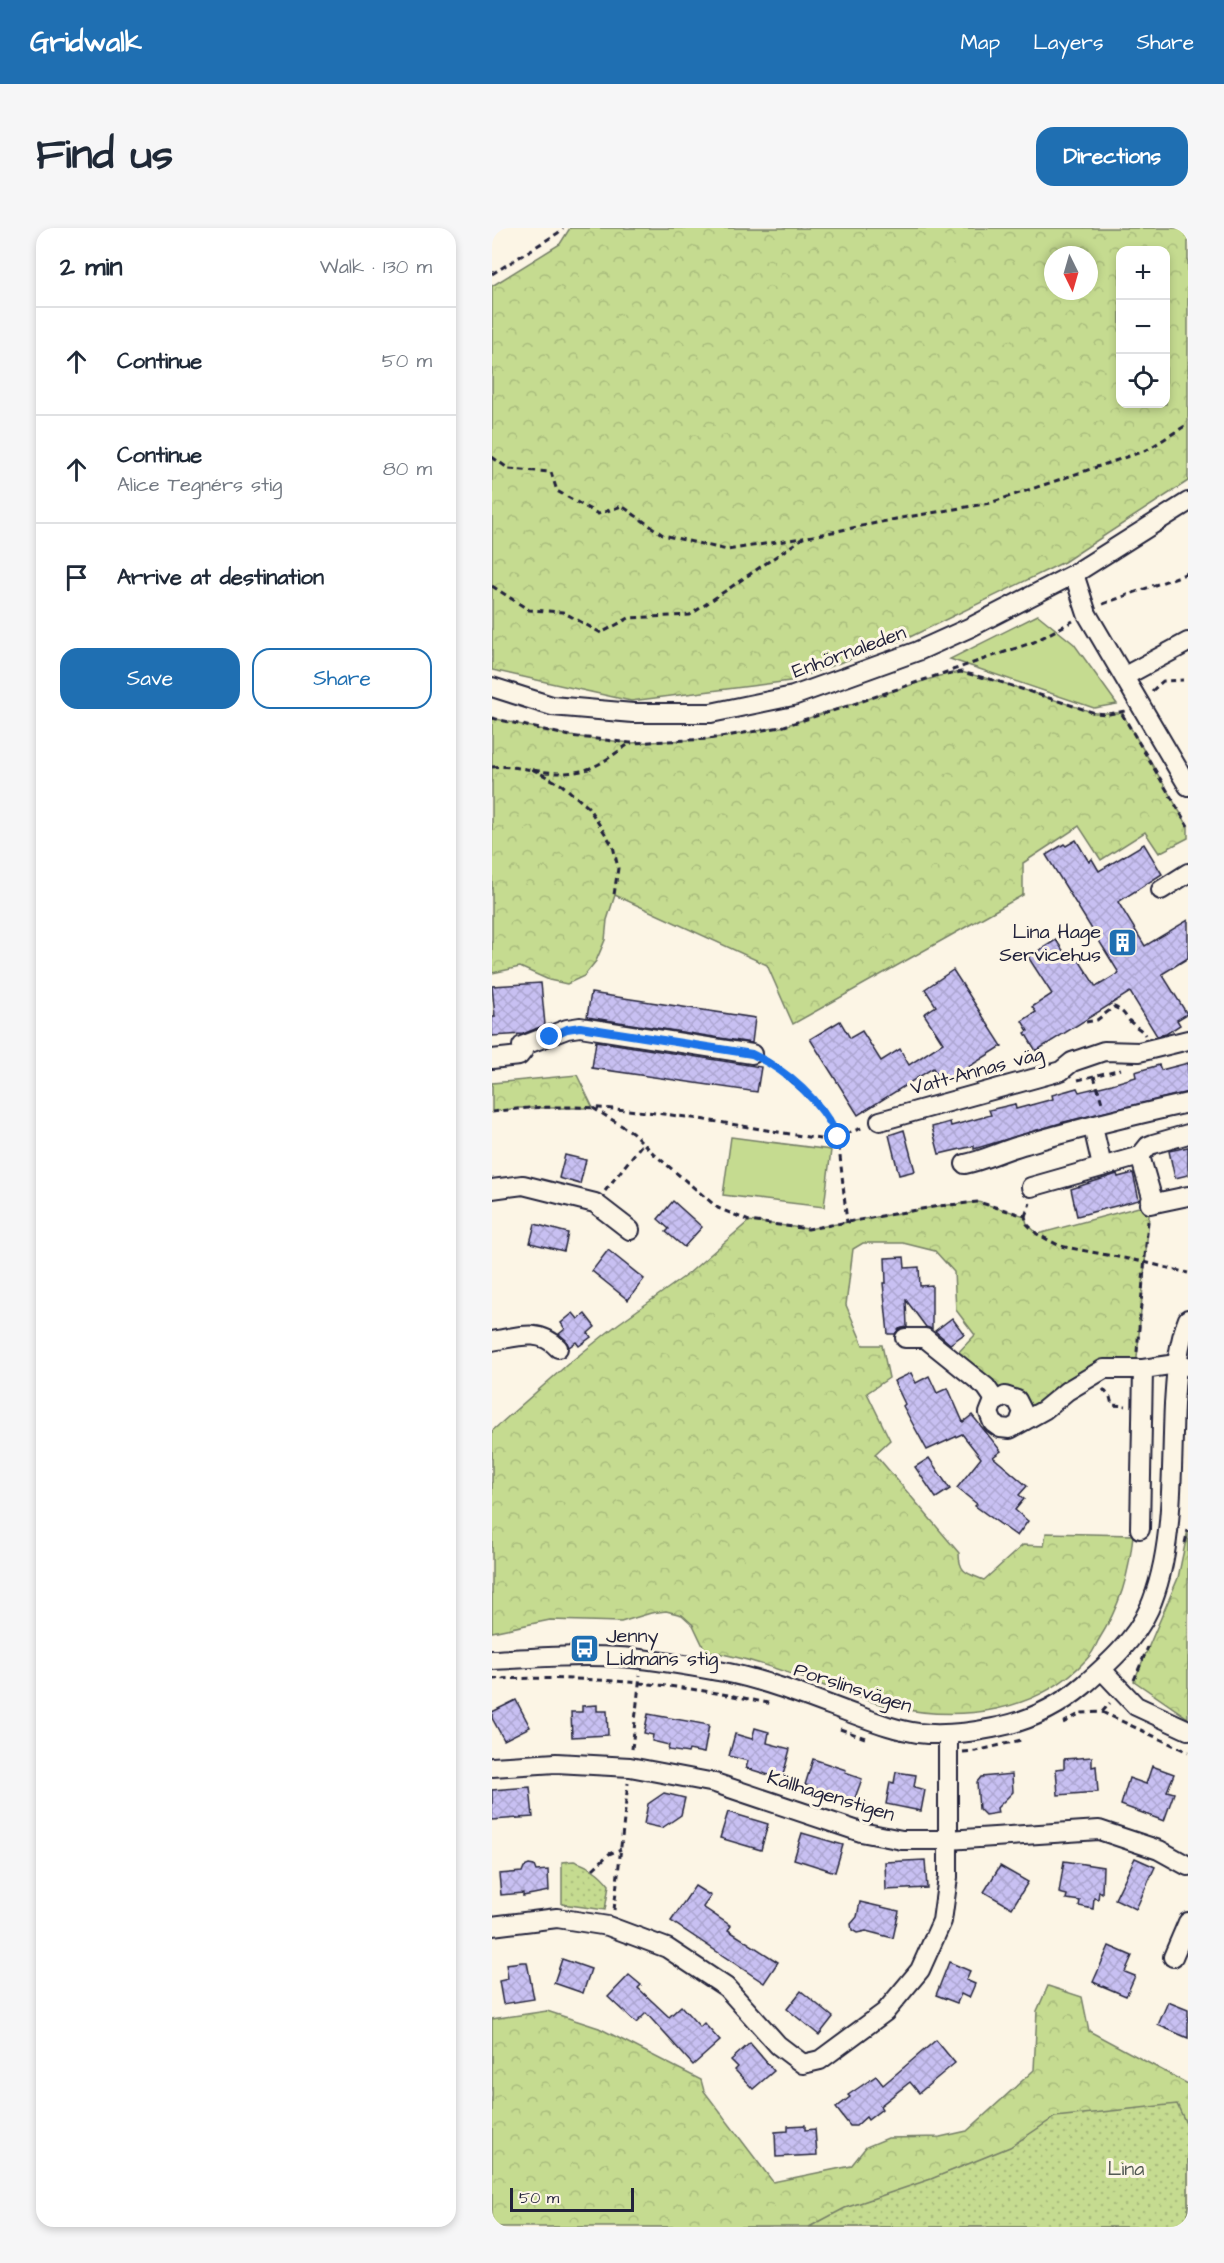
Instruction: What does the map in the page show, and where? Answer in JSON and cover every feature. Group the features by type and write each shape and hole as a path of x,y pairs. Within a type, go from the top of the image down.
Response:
{"street":[{"name":"Enhörnaleden","path":"492,687 552,706 633,713 711,713 793,696 918,651 971,627 1074,574 1188,502"},
{"path":"1074,574 1087,614 1188,786"},
{"path":"1125,676 1188,642"},
{"path":"1161,890 1188,873"},
{"path":"492,1059 519,1056 523,1051 522,1046 567,1029 580,1027 752,1054"},
{"name":"Vatt-Annas väg","path":"880,1121 1061,1071 1072,1062 1104,1051 1139,1052 1188,1040"},
{"path":"965,1164 1000,1151 1075,1130 1188,1102"},
{"path":"1100,1125 1102,1166"},
{"path":"1031,1187 1140,1156 1153,1143 1188,1134"},
{"path":"1140,1156 1152,1197 1150,1204 1188,1196"},
{"path":"492,1189 523,1185 595,1203 630,1230"},
{"name":"Porslinsvägen","path":"492,1660 619,1657 683,1665 728,1673 779,1688 884,1725 917,1733 971,1732 1007,1725 1041,1713 1071,1696 1113,1660 1149,1610 1161,1573 1168,1531 1188,1319"},
{"path":"492,1341 540,1335 550,1339 558,1348"},
{"path":"905,1338 925,1338 986,1387 995,1400 1005,1396 1017,1400 1023,1412 1019,1423 1069,1399 1092,1376 1104,1369 1140,1369 1182,1365"},
{"path":"1140,1369 1143,1406 1140,1529"},
{"path":"1102,1670 1136,1706 1188,1730"},
{"path":"492,1926 557,1918 608,1926 667,1948 726,1987 778,2044 803,2064 820,2060 885,2012 920,1970 942,1921 948,1876 948,1734"},
{"name":"Källhagenstigen","path":"492,1767 556,1763 630,1767 715,1784 861,1832 902,1840 948,1840 1099,1830 1159,1850 1188,1866"},
{"path":"1173,1957 1188,1922"}],"path":[{"path":"492,274 563,228"},
{"path":"492,457 509,469 551,472 557,491 598,514 622,506 663,535 727,550 990,503 1147,450 1188,424"},
{"path":"492,586 529,610 563,612 602,633 629,618 690,615 803,538"},
{"path":"1188,573 1107,602 1034,642 939,676 962,672 998,681 1095,713 1122,713 1188,826"},
{"path":"1140,701 1163,681 1183,681"},
{"path":"492,767 516,766 560,773 580,771 601,763 631,743"},
{"path":"532,769 561,785 588,807 613,846 618,868 614,895"},
{"path":"1086,1022 1097,1020 1114,1007 1128,1016 1132,1024 1140,1028 1149,1039"},
{"path":"752,1054 773,1064 815,1102 830,1121 838,1137 847,1222"},
{"path":"1094,1076 1100,1125"},
{"path":"492,1112 518,1108 622,1108 820,1138 838,1137 880,1121"},
{"path":"593,1108 632,1132 718,1208 735,1217 808,1229 939,1206 978,1202 1025,1216 1027,1224 1032,1229 1060,1246 1188,1273"},
{"path":"595,1203 643,1143"},
{"path":"1140,1369 1144,1262 1150,1204"},
{"path":"1092,1376 1110,1397 1112,1405 1143,1406"},
{"path":"492,1679 551,1677 639,1682 723,1693 774,1705"},
{"path":"608,1926 614,1909 639,1682"},
{"path":"1102,1712 1188,1752"},
{"path":"836,1727 872,1741"},
{"path":"593,1869 609,1854 621,1849"}],"green space":[{"path":"570,228 1188,228 1188,481 1064,562 910,637 790,681 631,701 492,670 492,286 560,244"},
{"path":"1038,615 1074,644 1117,704 1094,708 950,659"},
{"path":"961,672 997,681 1095,713 1122,713 1188,826 1188,838 1159,853 1145,832 1101,860 1079,826 1023,863 1023,895 793,1024 767,965 615,895 607,920 605,940 596,961 584,976 567,984 549,980 520,967 492,973 492,718 570,736 631,743 708,739 781,727 939,676"},
{"path":"577,1075 593,1108 518,1108 492,1112 492,1083"},
{"path":"731,1137 831,1150 824,1207 723,1195"},
{"path":"978,1202 1025,1216 1027,1224 1038,1234 1150,1204 1136,1369 1120,1368 1019,1423 1009,1396 951,1360 975,1335 956,1310 954,1272 935,1251 903,1243 863,1243 853,1249 846,1305 863,1345 882,1345 889,1378 867,1393 890,1440 875,1454 959,1553 962,1568 984,1580 1023,1545 1044,1546 1046,1533 1133,1535 1129,1564 1118,1603 1090,1656 1066,1678 1045,1692 996,1709 970,1713 918,1711 874,1702 771,1667 705,1650 693,1625 682,1615 666,1611 621,1622 550,1620 492,1632 492,1431 568,1364 618,1324 688,1274 749,1221 808,1229 939,1206"},
{"path":"1188,1530 1188,1718 1134,1681 1178,1578"},
{"path":"574,1861 593,1870 609,1885 605,1910 562,1904 562,1862"},
{"path":"1048,1986 1082,1997 1089,2031 1188,2084 1188,2227 492,2227 492,2019 547,2011 599,2028 701,2080 704,2091 773,2182 851,2166 866,2147 888,2138 940,2137 967,2131 1034,2070 1037,2011"},
{"name":"Lina","path":"1177,2104 1188,2128 1188,2227 809,2227 845,2208 931,2179 1010,2147 1055,2117"}],"building":[{"name":"Lina Hage Servicehus","path":"1076,840 1089,862 1092,859 1099,871 1144,844 1162,874 1118,902 1145,946 1188,920 1188,958 1162,974 1187,1014 1177,1020 1180,1025 1166,1034 1157,1036 1130,992 1036,1051 1025,1033 1028,1031 1022,1021 1036,1012 1032,1007 1052,994 1028,957 1056,940 1070,961 1077,957 1096,987 1119,973 1046,855"},
{"path":"953,970 1002,1046 943,1083 933,1068 858,1115 810,1039 840,1021 850,1038 862,1031 881,1061 900,1049 909,1065 943,1043 924,1014 936,1006 925,989"},
{"path":"541,983 545,1025 523,1034 492,1036 492,1017 495,1017 492,986"},
{"path":"591,993 755,1018 752,1043 587,1017"},
{"path":"596,1041 761,1067 757,1092 592,1068"},
{"path":"1188,1063 1188,1092 1064,1122 974,1149 974,1146 939,1154 932,1127 950,1122 951,1126 991,1115 989,1110 1015,1104 1016,1109 1053,1099 1052,1095 1077,1088 1079,1092 1112,1084 1136,1077 1135,1072 1159,1065 1161,1070"},
{"path":"904,1130 915,1171 899,1175 889,1135"},
{"path":"1188,1147 1188,1175 1175,1178 1169,1151"},
{"path":"565,1155 586,1160 580,1184 559,1178"},
{"path":"1133,1173 1139,1200 1077,1216 1071,1189 1117,1174 1118,1177"},
{"path":"673,1201 702,1227 684,1247 666,1232 669,1229 658,1219"},
{"path":"535,1224 568,1233 564,1251 530,1243"},
{"path":"608,1250 644,1279 628,1300 592,1271"},
{"path":"904,1257 905,1268 919,1267 920,1286 932,1285 932,1329 926,1327 906,1300 907,1327 899,1329 895,1334 888,1334 883,1283 886,1283 885,1258"},
{"path":"573,1313 578,1319 585,1314 595,1327 588,1333 591,1337 579,1346 576,1342 569,1347 566,1340 559,1334 565,1329 561,1323"},
{"path":"952,1318 964,1334 950,1344 935,1331"},
{"path":"911,1373 916,1383 929,1376 937,1393 948,1388 963,1422 972,1415 1001,1451 993,1457 1027,1486 1019,1495 1024,1499 1015,1510 1028,1521 1017,1536 975,1506 977,1504 957,1488 981,1458 962,1434 927,1450 903,1406 905,1404 894,1381"},
{"path":"929,1458 950,1489 936,1498 915,1467"},
{"path":"516,1700 530,1727 504,1740 492,1718 492,1712"},
{"path":"597,1705 597,1711 607,1711 608,1735 572,1737 571,1712 582,1712 582,1706"},
{"path":"648,1714 709,1725 704,1753 668,1750 669,1745 652,1741 653,1735 644,1733"},
{"path":"755,1728 769,1732 767,1743 790,1749 782,1779 746,1768 748,1761 729,1756 735,1734 752,1739"},
{"path":"1092,1757 1092,1767 1096,1766 1098,1792 1058,1795 1056,1769 1064,1768 1064,1759"},
{"path":"813,1759 846,1770 845,1773 862,1779 852,1806 830,1799 832,1793 805,1785"},
{"path":"1152,1766 1174,1774 1167,1791 1174,1793 1164,1821 1121,1805 1129,1778 1146,1784"},
{"path":"896,1772 916,1775 914,1787 925,1790 921,1811 886,1804 890,1782 894,1783"},
{"path":"1012,1774 1013,1792 997,1808 998,1813 985,1815 979,1809 977,1782 981,1777"},
{"path":"530,1787 533,1817 492,1820 492,1790"},
{"path":"664,1793 685,1798 681,1815 662,1828 644,1824 648,1804"},
{"path":"728,1812 768,1824 761,1850 720,1838"},
{"path":"802,1833 843,1845 835,1872 794,1859"},
{"path":"1135,1858 1155,1867 1136,1909 1115,1899"},
{"path":"925,1860 927,1888 886,1890 885,1862"},
{"path":"1064,1861 1103,1867 1102,1893 1099,1891 1098,1899 1094,1898 1093,1909 1079,1906 1080,1901 1066,1899 1067,1895 1059,1893"},
{"path":"534,1866 536,1871 548,1870 549,1891 523,1896 523,1893 501,1895 499,1874 522,1872 524,1867"},
{"path":"1000,1866 1028,1882 1012,1908 984,1892"},
{"path":"695,1886 711,1896 703,1907 731,1926 728,1930 778,1962 764,1983 671,1921"},
{"path":"860,1902 899,1911 893,1938 866,1931 857,1933 852,1930 851,1924 857,1917"},
{"path":"1109,1946 1132,1956 1125,1972 1135,1976 1126,1996 1093,1982"},
{"path":"562,1959 591,1969 583,1993 554,1983"},
{"path":"527,1962 534,1999 503,2004 499,1981 508,1979 506,1964"},
{"path":"949,1962 970,1971 966,1980 975,1984 969,1998 961,1994 957,2003 936,1995"},
{"path":"629,1975 641,1985 638,1988 669,2017 681,2006 700,2027 704,2023 720,2041 693,2065 646,2013 636,2023 608,1997"},
{"path":"801,1991 833,2017 819,2035 787,2009"},
{"path":"1168,2002 1188,2010 1188,2038 1158,2025"},
{"path":"936,2040 955,2063 919,2093 910,2082 880,2106 882,2109 868,2120 866,2117 856,2126 850,2126 836,2108 850,2097 848,2095 876,2076 883,2085"},
{"path":"750,2043 774,2071 753,2089 735,2070 738,2067 731,2060"},
{"path":"805,2125 805,2130 815,2129 817,2155 776,2157 775,2132 788,2131 788,2126"}],"place":[{"name":"Lina Hage Servicehus","path":"1122,943"},
{"name":"Jenny Lidmans stig","path":"585,1648"}],"route":[{"path":"550,1037 567,1029 580,1027 752,1054 773,1064 815,1102 830,1121 838,1137"}]}
